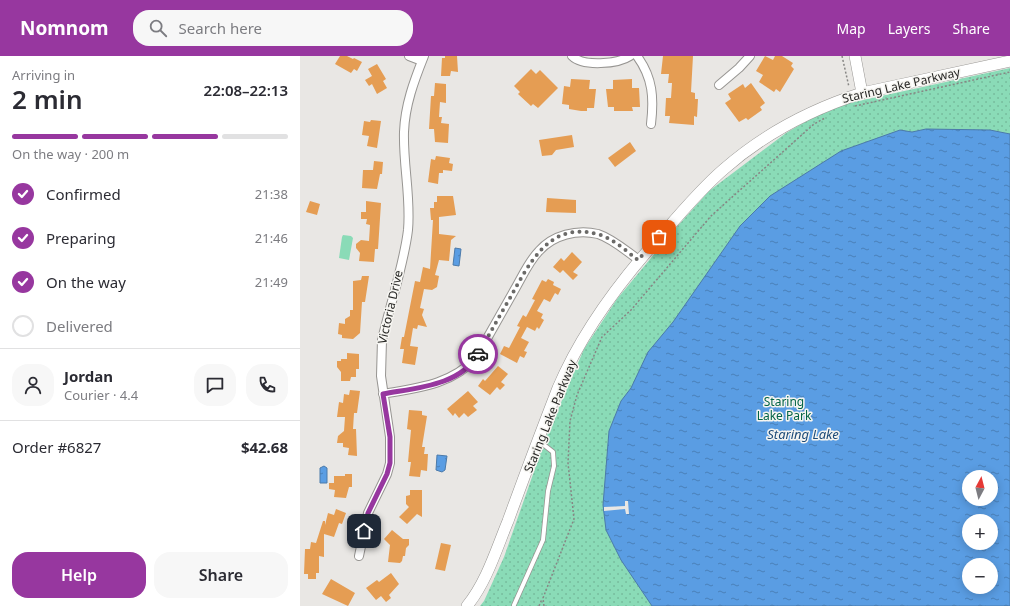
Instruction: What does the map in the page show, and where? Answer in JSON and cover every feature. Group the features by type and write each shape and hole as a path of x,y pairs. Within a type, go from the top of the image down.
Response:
{"street":[{"path":"409,56 423,58"},
{"path":"572,56 581,61 612,63 630,56"},
{"path":"637,56 645,66 652,90 651,124"},
{"path":"718,85 739,68 750,56"},
{"path":"855,56 857,94"},
{"name":"Victoria Drive","path":"359,556 368,513 387,474 390,463 390,437 380,363 382,340 407,231 408,200 404,132 406,111 411,90 423,58"},
{"name":"Staring Lake Parkway","path":"468,606 492,563 559,387 584,338 638,260 680,213 725,168 802,116 857,94 1010,61"},
{"path":"383,394 444,381 468,367 476,358 528,266 539,251 552,240 567,234 581,232 597,234 611,240 638,260"}],"lane":[{"path":"514,605 543,540 548,491 554,466 553,452 538,440"}],"path":[{"path":"842,56 857,94 854,106 1010,72"},
{"path":"539,606 574,519 568,463 570,422 577,395 602,336 631,310 711,216 814,124 827,117"},
{"path":"543,598 544,606"}],"green space":[{"name":"Staring Lake","path":"1010,68 1010,606 480,606 484,601 504,557 545,440 584,349 617,299 675,229 709,191 786,133 817,115 849,103"},
{"path":"343,235 351,236 353,238 349,260 339,258"}],"water":[{"name":"Staring Lake","path":"926,129 990,130 1010,134 1010,606 652,606 621,560 606,530 603,505 609,431 621,401 631,388 648,352 673,322 740,226 770,196 841,151 900,130 912,132"},
{"path":"455,248 461,249 459,266 453,265"},
{"path":"437,455 447,456 445,470 442,472 436,470"},
{"path":"324,466 327,468 327,483 320,483 320,468"}],"pier":[{"path":"625,501 628,501 629,514 626,514 625,509 604,511 604,507 625,506"}],"building":[{"path":"340,56 347,56 362,62 357,71 354,69 351,73 335,64"},
{"path":"445,56 457,56 458,72 451,71 450,76 441,76 442,58 445,58"},
{"path":"663,56 693,56 691,92 695,93 695,99 698,99 697,117 694,116 694,125 669,123 670,116 665,116 666,98 671,98 672,83 668,83 669,74 661,74"},
{"path":"765,56 773,60 775,56 782,56 793,63 791,66 794,69 780,92 776,89 774,92 759,82 763,75 756,71"},
{"path":"377,64 386,79 383,81 387,88 377,94 372,84 369,86 365,80 372,76 368,69"},
{"path":"531,69 536,74 540,70 558,88 538,108 533,104 531,106 518,94 520,92 514,86"},
{"path":"571,79 590,80 589,89 596,89 594,108 587,108 587,111 581,111 569,109 569,105 562,104 564,86 570,87"},
{"path":"632,79 632,88 639,88 640,107 632,107 633,111 614,111 614,107 608,107 606,89 613,89 613,80"},
{"path":"435,83 446,84 446,103 440,102 439,117 442,117 441,123 449,124 448,143 435,142 434,129 429,129 431,96 434,96"},
{"path":"751,83 765,103 760,107 762,110 748,120 746,118 739,122 725,103 731,99 728,94 743,84 745,88"},
{"path":"371,120 381,121 377,148 367,146 369,136 362,135 364,121 370,122"},
{"path":"572,135 574,147 556,150 552,155 542,156 539,140"},
{"path":"630,142 636,151 615,167 608,158"},
{"path":"436,156 450,158 449,163 453,164 452,171 443,170 443,173 439,173 438,184 428,182 431,159 435,160"},
{"path":"374,161 383,162 382,174 380,174 377,189 362,188 363,170 373,170"},
{"path":"437,196 453,196 456,215 439,217 439,234 456,236 451,240 449,261 439,260 435,275 439,276 437,287 432,290 424,289 420,308 424,309 422,315 427,327 418,325 417,329 413,328 410,346 418,347 415,365 402,363 404,349 400,349 402,337 404,337 415,281 420,282 423,267 430,269 433,220 431,220 430,208 434,208 434,202 437,202"},
{"path":"547,198 576,200 576,213 546,212"},
{"path":"310,201 320,204 317,215 306,212"},
{"path":"366,201 381,203 378,249 375,249 374,262 359,261 360,253 356,248 356,244 361,240 369,241 370,225 366,224 367,219 361,219 361,212 366,212"},
{"path":"572,252 582,262 573,272 578,275 573,280 563,270 560,273 553,267 561,258 564,261"},
{"path":"362,276 369,276 365,302 362,302 360,333 353,339 342,338 342,335 338,334 339,323 345,324 345,319 350,316 350,310 353,310 353,281 361,280"},
{"path":"548,279 554,282 553,285 561,289 558,295 555,293 550,302 544,299 537,311 543,314 541,318 544,320 539,329 537,327 535,331 527,327 521,338 529,342 524,351 527,352 524,358 520,356 517,363 500,354 504,346 509,348 520,327 517,326 523,315 526,317 535,300 532,299 542,280 546,282"},
{"path":"347,353 359,354 359,369 356,369 356,377 351,377 350,381 341,381 341,372 337,367 337,361 347,359"},
{"path":"498,366 508,374 501,382 505,385 500,390 497,387 490,395 478,386 483,379 485,381"},
{"path":"350,390 360,391 357,413 354,413 353,429 356,429 357,456 348,455 349,448 343,447 343,443 337,443 338,436 344,431 345,417 337,417 339,402 343,403 344,394 349,395"},
{"path":"468,391 478,402 473,406 477,410 468,417 464,413 459,418 455,413 453,416 447,409"},
{"path":"409,410 422,411 422,415 427,416 422,447 425,447 424,454 428,454 427,471 421,470 420,477 409,476 411,462 408,462 411,430 407,429"},
{"path":"345,474 352,474 352,487 349,487 346,498 334,497 335,490 329,489 329,483 334,483 334,476 345,476"},
{"path":"410,490 422,490 422,517 417,514 407,524 399,517 409,507 406,504 406,496 410,495"},
{"path":"336,509 346,513 342,524 339,523 334,537 324,534 324,557 319,556 319,573 316,573 316,579 308,579 308,574 304,574 305,549 310,549 311,542 316,543 323,521 325,521 325,525 328,513 334,515"},
{"path":"392,530 403,539 409,539 409,545 406,548 405,556 403,556 400,563 388,562 390,545 384,539"},
{"path":"441,543 451,545 445,571 435,569"},
{"path":"391,573 399,584 389,595 391,598 386,602 381,596 376,600 366,588 377,580 379,582"},
{"path":"331,579 355,593 348,606 322,594"}],"way so far":[{"path":"478,354 528,266 539,251 552,240 567,234 581,232 597,234 611,240 638,260 659,237"}],"route":[{"path":"364,531 368,513 383,484 390,463 390,437 383,394 449,379 468,367 478,354"}],"park label":[{"name":"Staring Lake Park","path":"784,408"}]}
